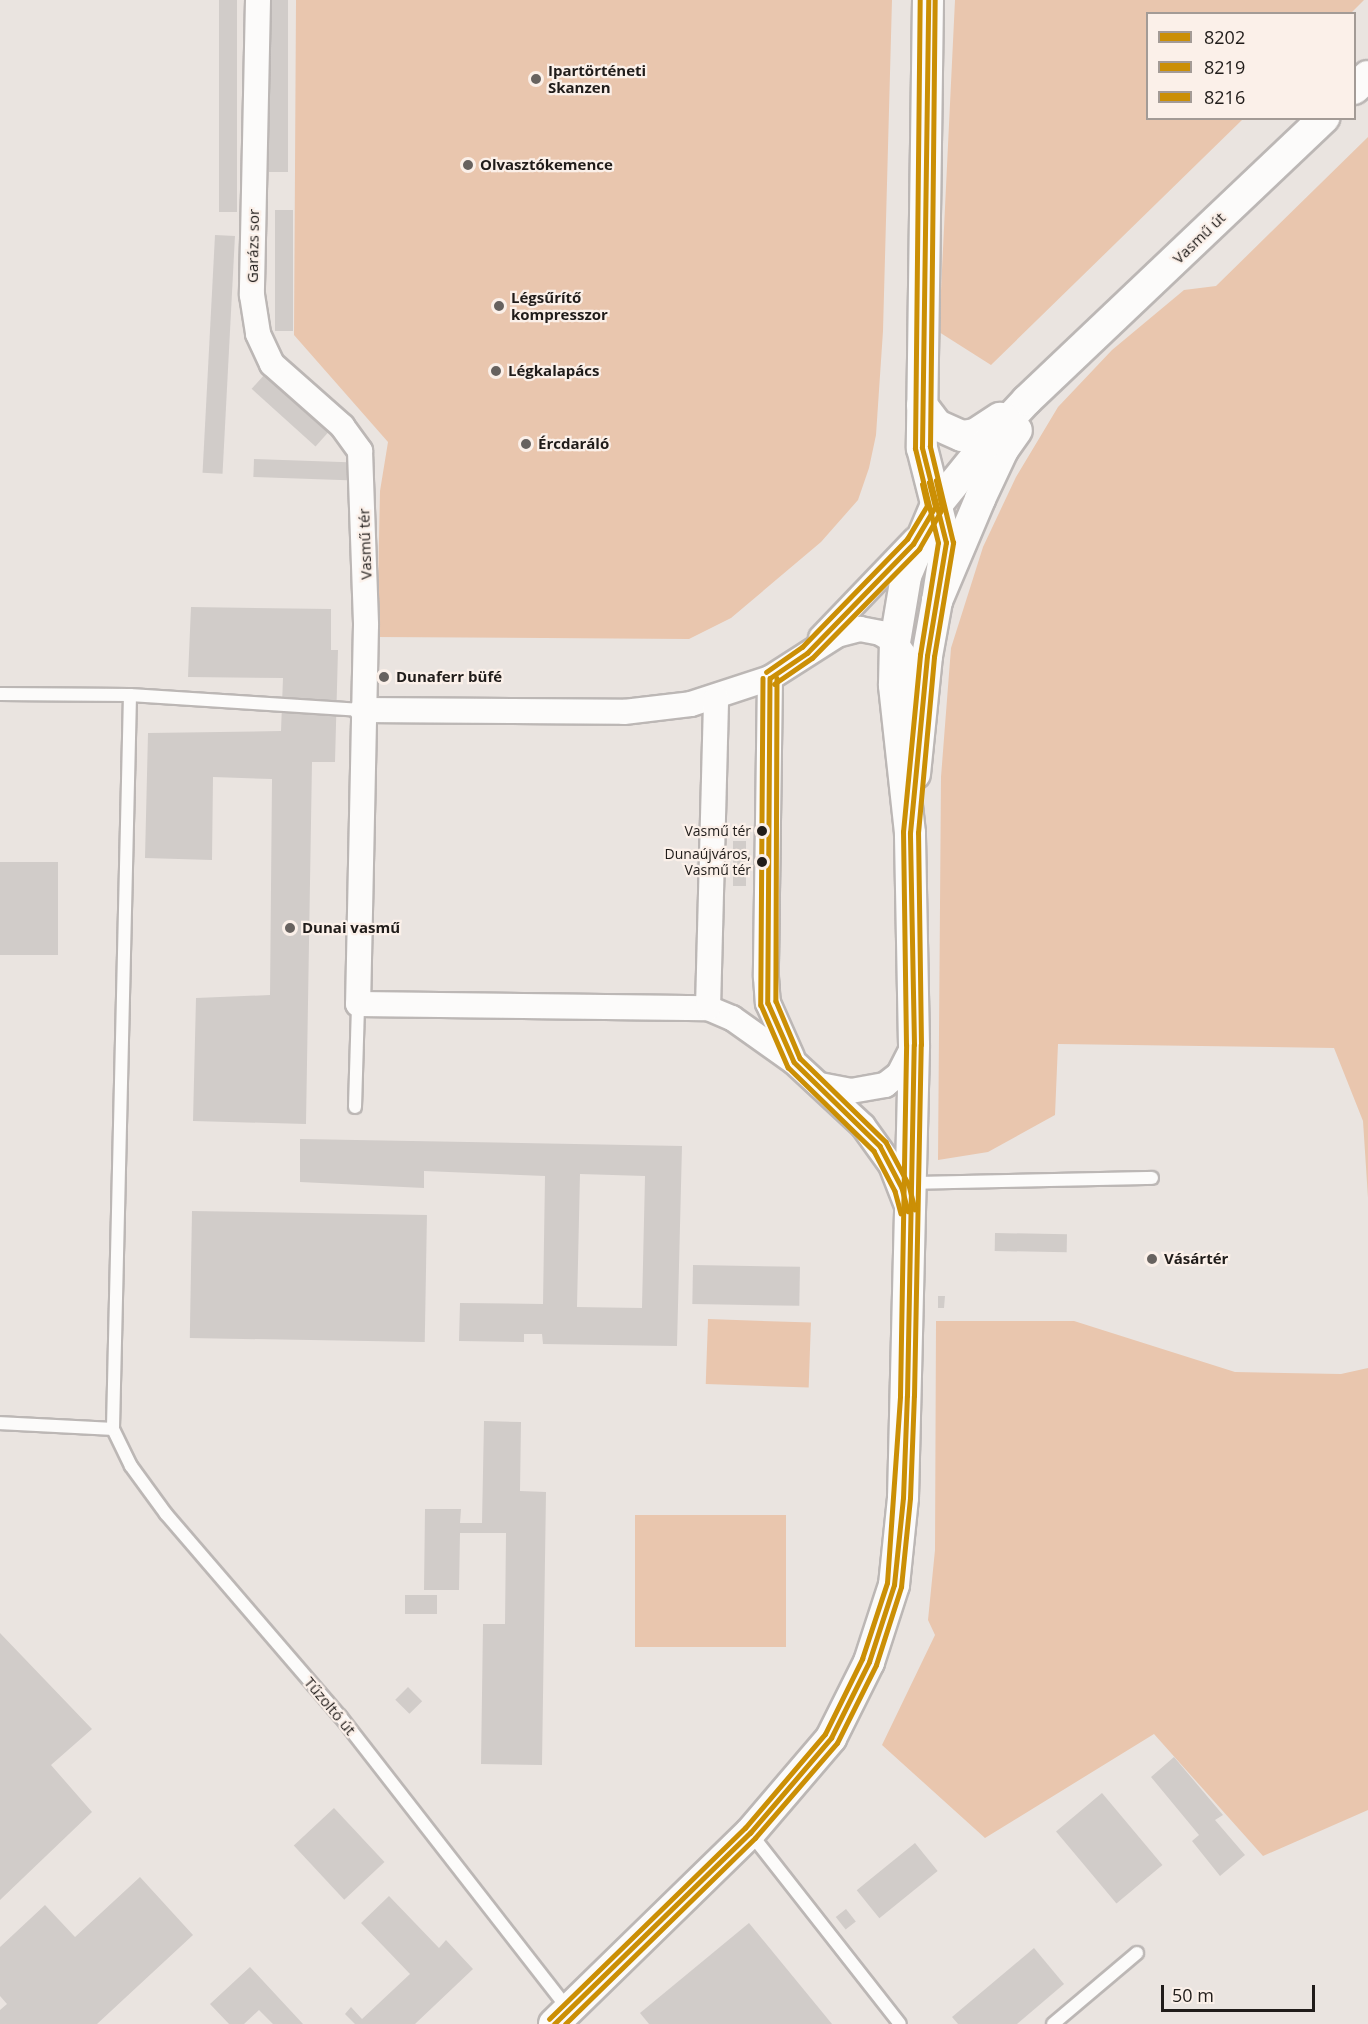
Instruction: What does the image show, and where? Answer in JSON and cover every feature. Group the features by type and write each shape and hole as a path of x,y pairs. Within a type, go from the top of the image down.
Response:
{"street":[{"name":"Garázs sor","path":"258,0 252,295 258,334 272,364 342,426 360,451"},
{"path":"910,833 919,736 946,543 935,507 922,448 928,0"},
{"path":"1356,87 1368,76"},
{"name":"Vasmű út","path":"1074,357 1322,120"},
{"path":"807,653 893,567 913,544 935,507 1027,400 1074,357"},
{"path":"937,601 1003,450 1074,357"},
{"path":"922,405 937,425 962,436 989,427 1027,400"},
{"name":"Vasmű tér","path":"358,1004 366,555 360,451"},
{"path":"561,2017 750,1833 831,1738 869,1662 894,1585 903,1498 914,1045 910,833 894,685 895,642 906,576 935,507"},
{"path":"362,710 624,712 716,698 770,678 837,635 860,629 880,633 895,642 907,659 916,683 919,736"},
{"path":"770,678 766,977 768,1004 794,1062"},
{"path":"708,1008 716,698"},
{"path":"358,1004 708,1008 732,1018 794,1062 820,1084 880,1146 902,1188 910,1221"},
{"path":"820,1084 851,1091 885,1085 899,1074 914,1045"}],"lane":[{"path":"0,694 130,695 362,710"},
{"path":"0,1423 113,1429 130,695"},
{"path":"355,1107 358,1004"},
{"path":"910,1183 1152,1178"},
{"name":"Tűzoltó út","path":"113,1429 131,1466 166,1514 340,1716 549,1984 561,2017"},
{"path":"750,1833 900,2024"},
{"path":"1053,2024 1137,1953"}],"shaded area":[{"path":"296,0 892,0 883,331 876,435 869,468 858,500 821,542 731,618 689,639 377,637 380,491 388,442 294,335"},
{"path":"955,0 1364,0 1352,12 1146,12 1146,120 1242,120 991,365 939,332"},
{"path":"1368,137 1368,1198 1363,1121 1334,1048 1058,1044 1055,1115 988,1152 938,1160 941,777 951,648 983,547 1016,477 1058,407 1112,350 1184,290 1216,286"},
{"path":"708,1319 811,1323 809,1388 706,1384"},
{"path":"936,1321 1074,1321 1235,1372 1341,1374 1368,1368 1368,1810 1263,1856 1154,1734 985,1838 882,1745 935,1635 928,1620 935,1550"},
{"path":"635,1515 786,1515 786,1647 635,1647"}],"building":[{"path":"219,0 237,0 237,212 219,212"},
{"path":"269,0 288,0 288,172 269,172"},
{"path":"275,210 293,210 293,331 275,331"},
{"path":"215,235 235,236 223,474 203,473"},
{"path":"265,374 329,432 316,446 252,389"},
{"path":"254,459 348,462 347,480 253,477"},
{"name":"Dunai vasmű","path":"191,607 331,609 331,650 338,650 335,762 312,762 306,1124 193,1121 196,998 270,995 272,779 213,777 212,860 145,858 148,733 281,731 283,678 188,677"},
{"path":"733,841 746,841 746,886 733,886"},
{"path":"0,862 58,862 58,955 0,955"},
{"path":"300,1139 682,1146 677,1346 543,1344 542,1334 524,1334 524,1342 459,1341 460,1303 543,1304 545,1176 424,1171 424,1188 300,1182","holes":["580,1174 645,1176 642,1308 577,1307"]},
{"path":"192,1211 427,1215 425,1342 190,1338"},
{"path":"995,1233 1067,1234 1067,1252 995,1251"},
{"path":"693,1265 800,1267 799,1306 692,1304"},
{"path":"938,1296 945,1296 944,1308 938,1308"},
{"path":"484,1421 521,1422 520,1491 546,1492 542,1765 481,1764 483,1624 505,1624 506,1533 460,1533 459,1590 424,1590 425,1509 461,1509 460,1523 482,1523"},
{"path":"405,1595 437,1595 437,1614 405,1614"},
{"path":"0,1633 92,1729 51,1765 92,1812 0,1900"},
{"path":"408,1687 422,1701 409,1714 395,1700"},
{"path":"1174,1757 1223,1815 1215,1820 1245,1855 1220,1876 1192,1841 1199,1835 1151,1777"},
{"path":"1102,1793 1162,1865 1116,1904 1056,1832"},
{"path":"334,1808 384,1862 344,1900 294,1846"},
{"path":"915,1843 938,1871 879,1918 857,1890"},
{"path":"140,1877 193,1935 97,2024 0,2024 0,2010 7,2004 0,1996 0,1947 45,1905 75,1937"},
{"path":"389,1896 439,1948 446,1940 473,1969 415,2024 355,2024 345,2014 351,2007 362,2019 410,1974 361,1923"},
{"path":"846,1909 856,1922 846,1930 836,1917"},
{"path":"749,1923 832,2024 649,2024 640,2013"},
{"path":"1034,1948 1064,1984 1017,2024 958,2024 952,2017"},
{"path":"250,1967 303,2024 273,2024 259,2010 244,2024 229,2024 210,2004"}],"transit line":[{"name":"8216","path":"549,2019 745,1828 825,1734 862,1659 887,1583 900,1396 906,1045 903,832 920,655 938,543 915,449 920,0"},
{"name":"8202","path":"554,2024 750,1833 831,1738 869,1662 894,1585 903,1498 907,1396 914,1045 910,833 927,656 946,543 922,448 928,0"},
{"name":"8219","path":"565,2024 755,1838 837,1743 876,1665 901,1587 910,1498 914,1396 921,1045 918,833 934,657 953,543 930,447 935,0"},
{"name":"8219","path":"774,684 812,658 919,549 942,509 936,481"},
{"name":"8202","path":"770,678 807,653 913,544 935,507 929,483"},
{"name":"8216","path":"766,672 802,647 907,539 927,506 922,485"},
{"name":"8219","path":"763,678 761,1005 788,1067 874,1151 895,1191 901,1213"},
{"name":"8202","path":"770,678 768,1003 794,1062 880,1146 902,1188 908,1211"},
{"name":"8216","path":"777,678 776,1001 800,1058 886,1142 909,1185 915,1209"}],"place":[{"name":"Ipartörténeti Skanzen","path":"536,79"},
{"name":"Olvasztókemence","path":"468,165"},
{"name":"Légsűrítő kompresszor","path":"499,306"},
{"name":"Légkalapács","path":"496,371"},
{"name":"Ércdaráló","path":"526,444"},
{"name":"Dunaferr büfé","path":"384,677"},
{"name":"Vasmű tér","path":"762,831"},
{"name":"Dunaújváros, Vasmű tér","path":"762,862"},
{"name":"Dunai vasmű","path":"290,928"},
{"name":"Vásártér","path":"1152,1259"}]}
